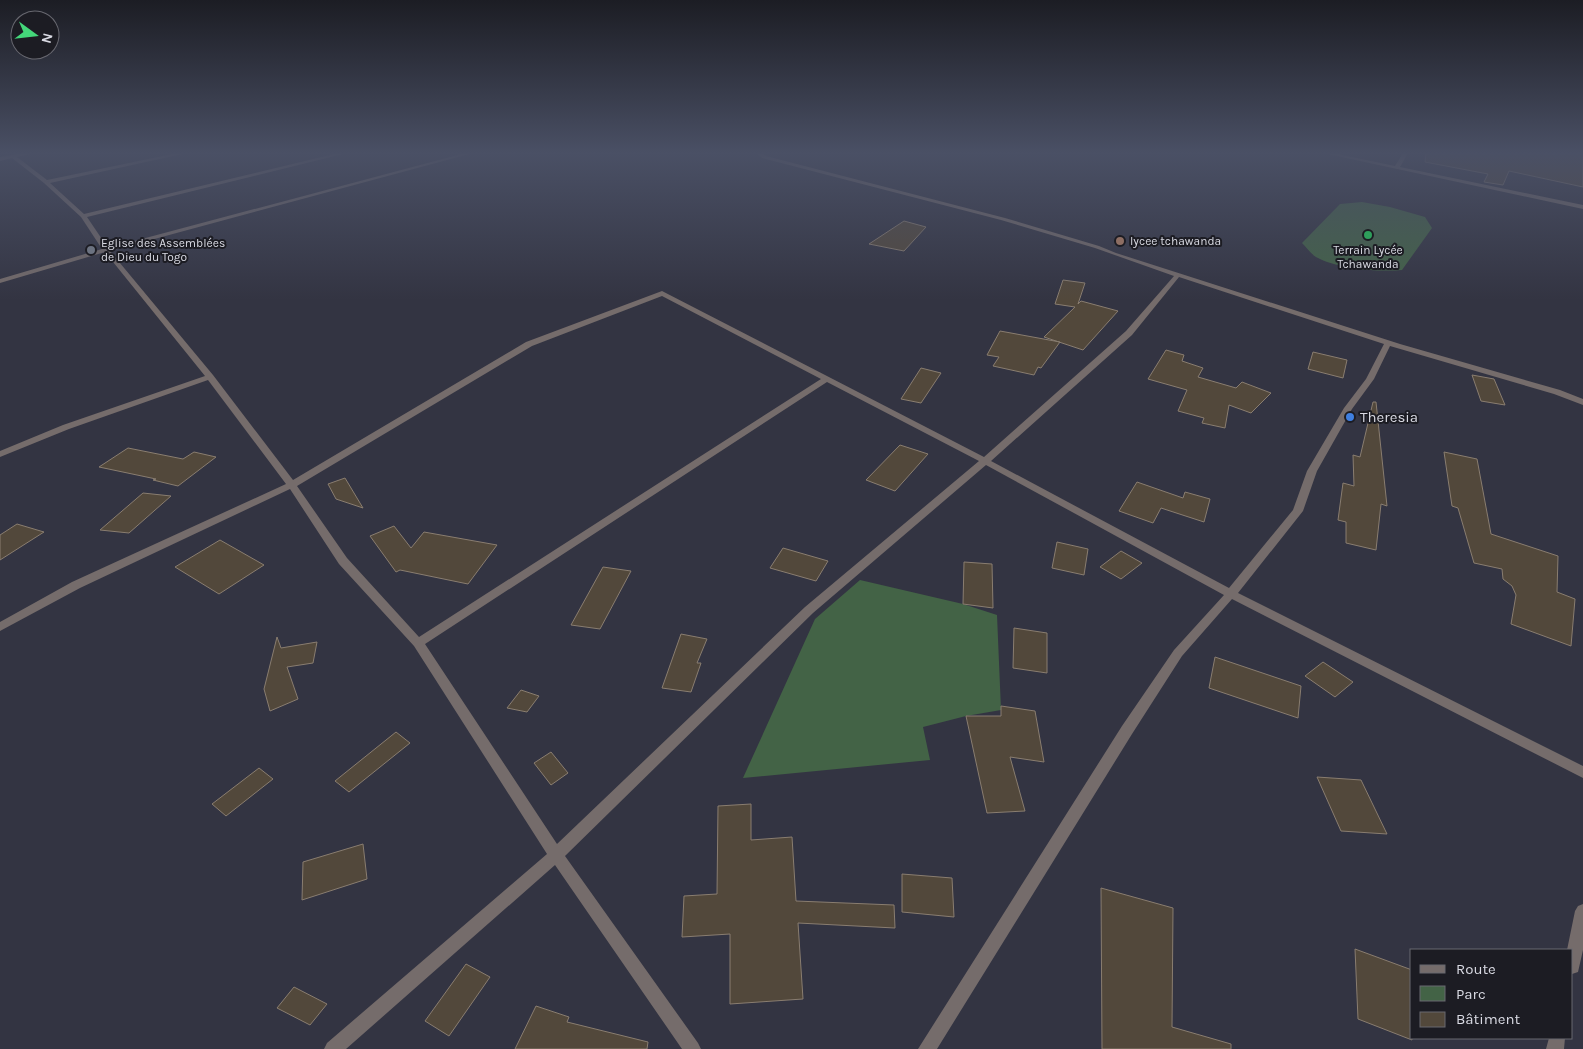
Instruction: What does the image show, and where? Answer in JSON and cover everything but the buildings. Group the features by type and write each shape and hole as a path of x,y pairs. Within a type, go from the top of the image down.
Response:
{"street":[{"path":"68,202 83,216 106,250 210,377 292,485 343,562 418,643 556,855 692,1049"},
{"path":"83,216 141,202"},
{"path":"0,281 106,250 287,202"},
{"path":"937,202 1097,247 1388,343 1557,392 1583,402"},
{"path":"1555,202 1583,208"},
{"path":"333,1049 556,855 808,610 984,461 1129,333 1178,275"},
{"path":"0,628 76,585 292,485 529,344 662,294 984,461 1231,594 1583,772"},
{"path":"926,1049 1178,653 1231,594 1298,511 1312,471 1348,408 1370,379 1388,343"},
{"path":"0,454 66,427 210,377"},
{"path":"418,643 827,379"},
{"path":"1573,961 1583,911"}],"green space":[{"name":"Terrain Lycée Tchawanda","path":"1362,202 1390,207 1425,217 1432,228 1402,270 1370,270 1335,264 1316,257 1302,243 1340,204"},
{"path":"860,580 963,604 997,615 1001,710 966,716 923,727 930,760 743,778 815,619"}],"place":[{"name":"Terrain Lycée Tchawanda","path":"1368,235"},
{"name":"lycee tchawanda","path":"1120,241"},
{"name":"Eglise des Assemblées de Dieu du Togo","path":"91,250"},
{"name":"Theresia","path":"1350,417"}]}
